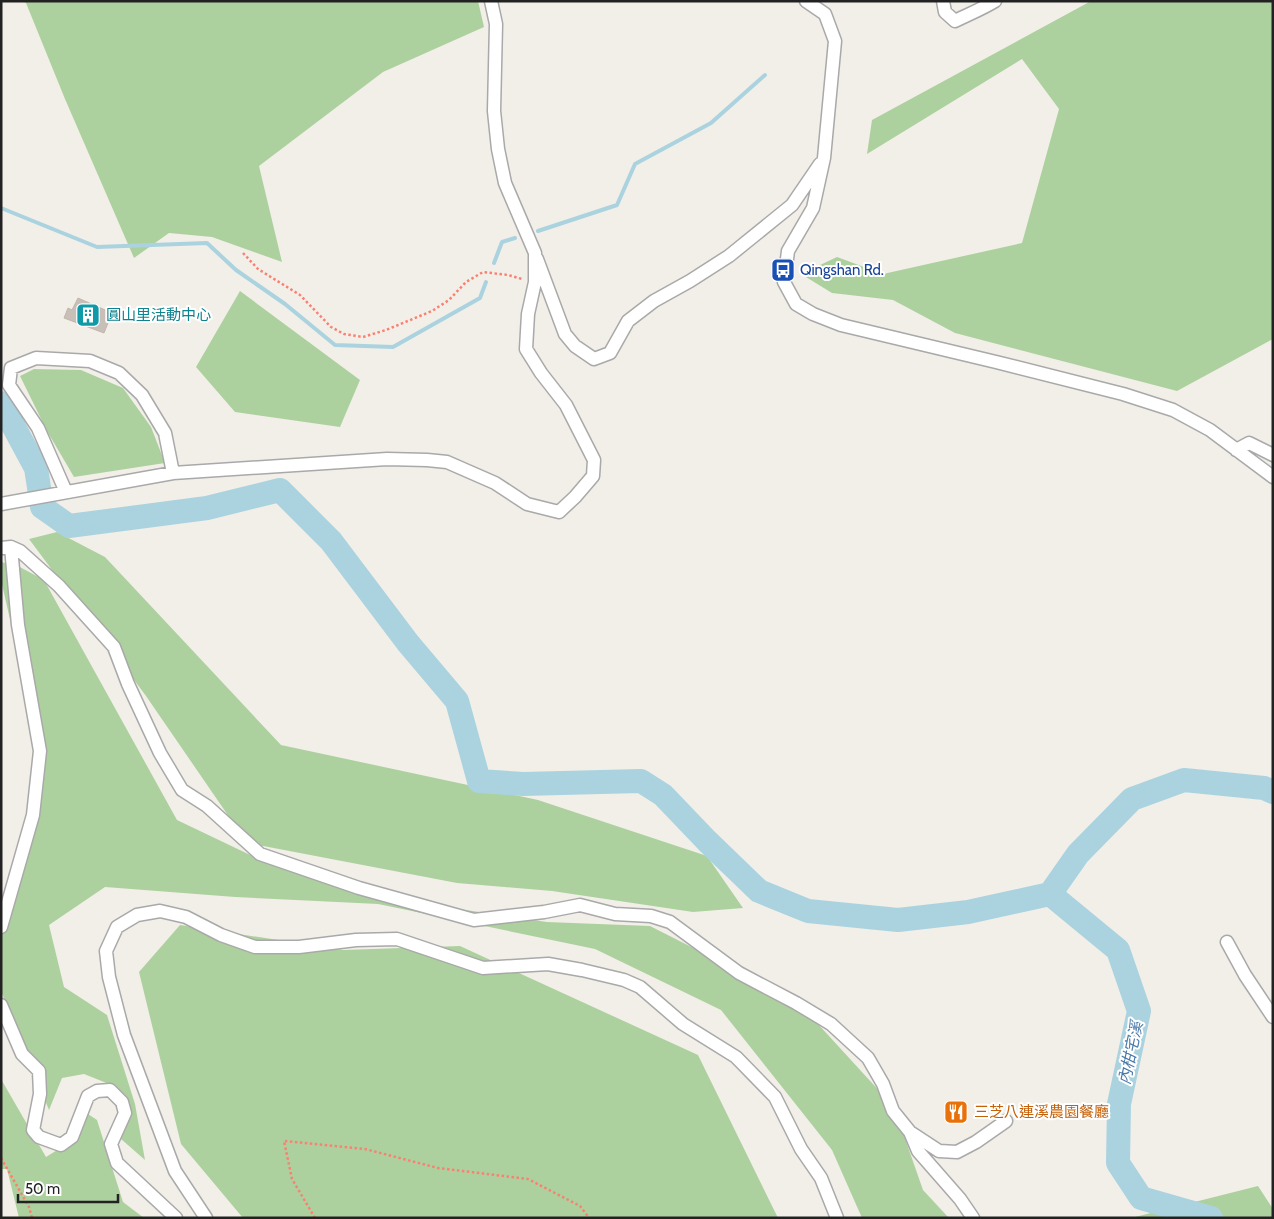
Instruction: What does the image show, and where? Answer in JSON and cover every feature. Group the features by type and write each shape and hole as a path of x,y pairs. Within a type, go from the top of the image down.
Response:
{"street":[{"path":"491,1 496,24 494,111 498,149 505,183 535,253 565,334 575,346 594,359 610,353 628,321 654,301 729,256 792,205 824,158"},
{"path":"806,1 825,14 835,41 824,158 813,208 788,251 784,282 796,304 813,314 841,326 1124,394 1173,410 1210,430 1273,476"},
{"path":"943,1 945,12 956,22 995,1"},
{"path":"1,504 173,473 387,459 447,462 495,483 527,504 559,512 593,476 594,460 566,405 540,373 526,349 528,314 535,282 535,253"},
{"path":"62,493 38,428 9,385 11,368 36,358 90,361 119,373 142,395 164,434 173,473"},
{"path":"1236,450 1249,444 1273,455"},
{"path":"1,927 33,815 40,752 6,548 20,551 59,586 114,648 128,684 160,753 182,790 207,806 260,854 359,888 474,920 544,912 580,905 615,914 651,916 670,922 739,972 831,1024 868,1058 883,1084 892,1111 910,1132 939,1151 957,1152 976,1142 1006,1121"},
{"path":"206,1218 175,1171 124,1035 109,977 106,951 117,927 137,915 160,911 186,917 221,935 255,947 299,947 356,940 396,939 483,968 548,964 624,980 640,987 683,1024 736,1057 775,1097 801,1149 821,1178 837,1218"},
{"path":"1226,942 1273,1018"},
{"path":"1,1005 22,1054 39,1071 40,1094 33,1130 39,1137 61,1145 72,1137 88,1096 97,1091 110,1090 122,1102 125,1113 112,1144 117,1163 176,1218"},
{"path":"910,1132 918,1151 974,1218"}],"path":[{"path":"243,253 258,268 300,295 331,327 344,334 363,337 386,330 432,311 449,300 466,282 483,272 508,275 535,282"},
{"path":"315,1218 292,1179 284,1141 365,1149 438,1168 528,1179 580,1206 589,1218"},
{"path":"1,1158 29,1207 32,1218"}],"green space":[{"path":"22,1 478,1 484,27 383,72 259,166 282,262 212,237 169,233 134,258 65,99 26,3"},
{"path":"1091,1 1273,1 1273,339 1177,391 955,333 893,300 832,293 801,274 837,257 883,274 1022,243 1059,109 1022,59 867,154 872,120"},
{"path":"240,291 360,380 340,427 235,412 196,367"},
{"path":"34,369 81,370 123,388 151,427 165,463 74,477 47,431 20,376"},
{"path":"57,532 105,557 281,745 538,800 707,856 743,908 693,912 552,891 457,883 247,843 146,696 29,539"},
{"path":"1,562 18,566 44,580 177,820 263,861 363,895 547,922 650,926 796,1000 894,1107 923,1190 949,1218 862,1218 832,1150 721,1010 595,949 378,904 235,897 105,887 49,925 64,987 107,1015 135,1104 145,1160 121,1139 114,1086 84,1074 62,1078 49,1110 1,991 1,937 28,842 39,733 28,698 1,580"},
{"path":"180,925 343,950 460,946 698,1055 778,1218 243,1218 181,1144 139,972"},
{"path":"1,1079 46,1157 67,1144 82,1110 97,1120 123,1202 144,1218 19,1218 7,1169 1,1169"},
{"path":"1258,1186 1273,1209 1273,1218 1131,1218"}],"building":[{"name":"圓山里活動中心","path":"78,298 112,313 104,333 64,318 68,308 72,310"}],"waterway":[{"path":"538,231 617,205 635,164 711,123 765,75"},
{"path":"1,208 97,247 207,243 236,270 285,304 335,345 393,347 480,298 486,282"},
{"path":"494,263 502,242 515,238"},
{"path":"1,403 36,468 42,507 69,526 207,508 280,490 331,541 408,643 457,701 479,781 523,784 641,781 663,795 759,891 808,911 898,920 968,912 1050,894 1078,854 1132,799 1184,780 1264,788 1273,792"},
{"name":"內柑宅溪","path":"1050,894 1118,950 1139,1011 1119,1104 1118,1163 1141,1198 1211,1218"}],"place":[{"name":"Qingshan Rd.","path":"783,270"},
{"name":"圓山里活動中心","path":"88,315"},
{"name":"三芝八連溪農園餐廳","path":"956,1112"}]}
